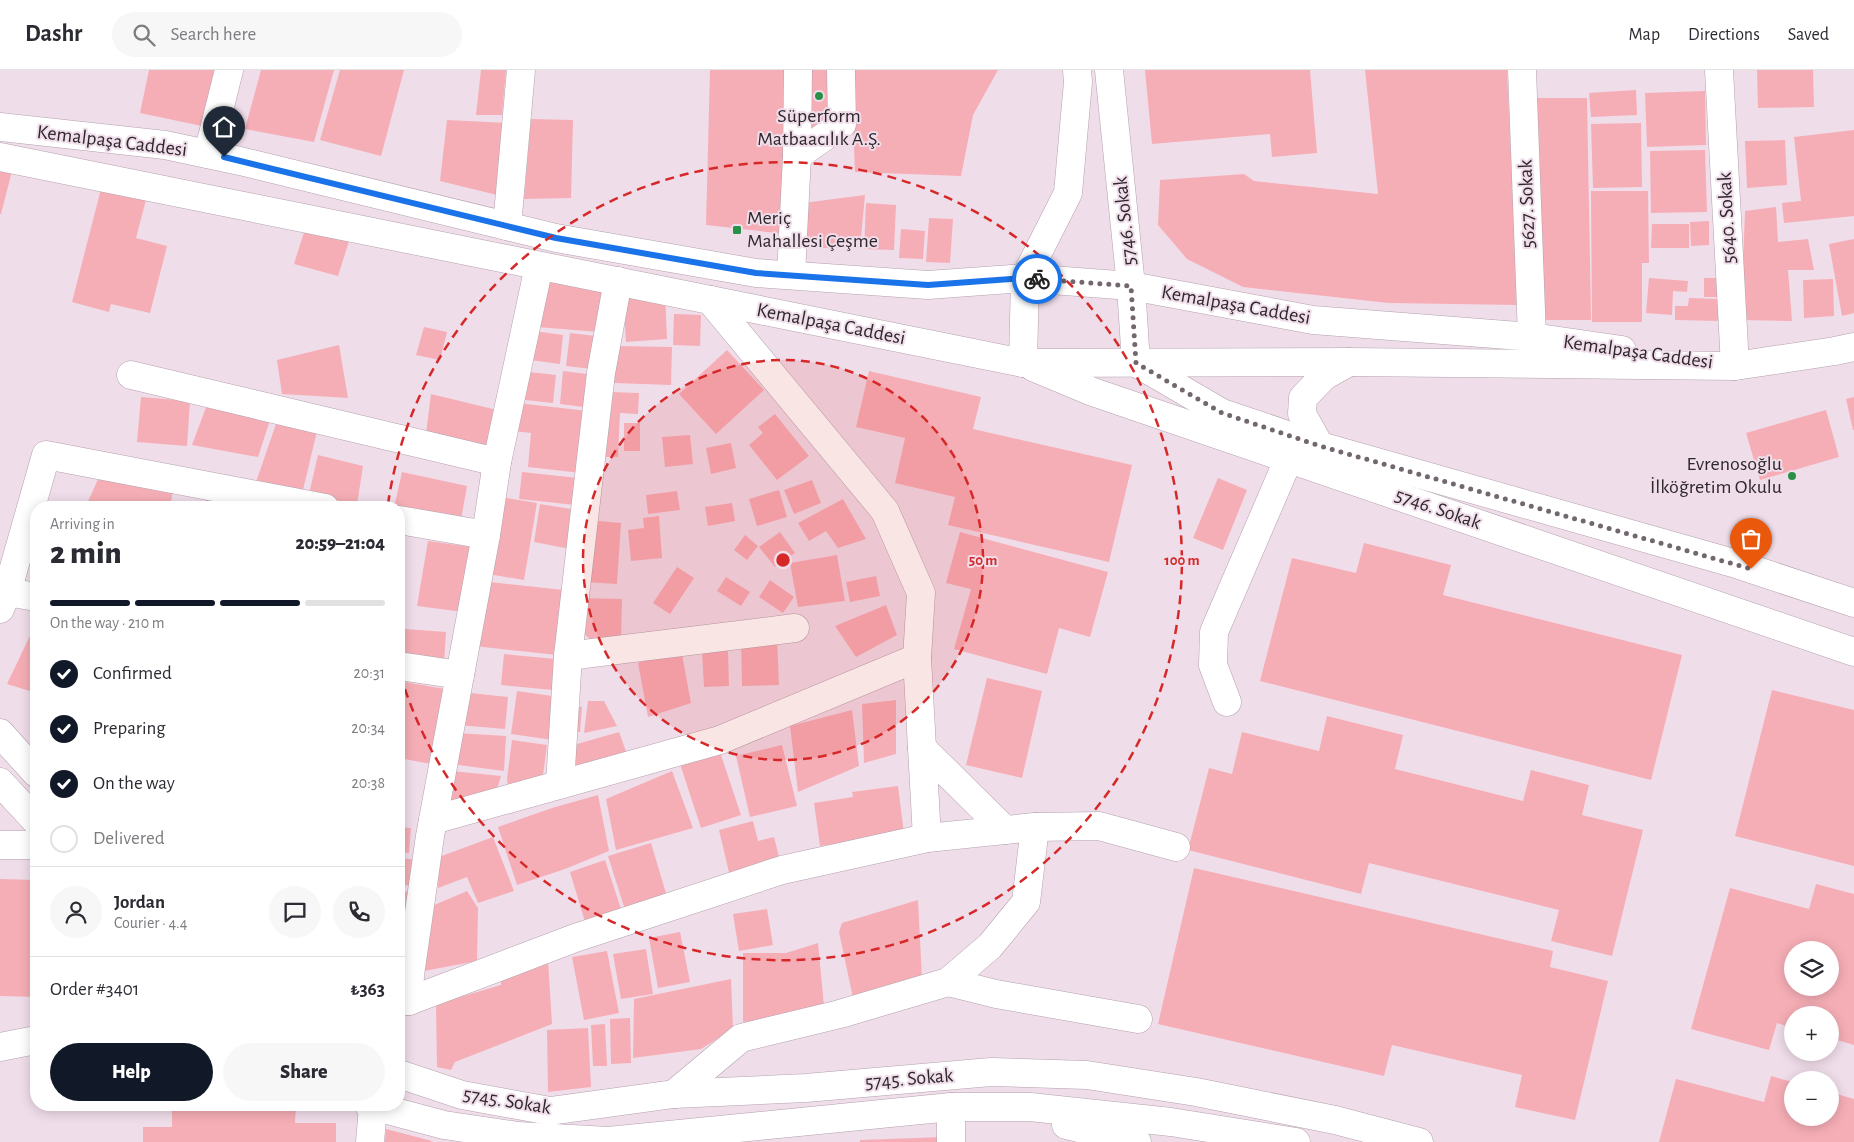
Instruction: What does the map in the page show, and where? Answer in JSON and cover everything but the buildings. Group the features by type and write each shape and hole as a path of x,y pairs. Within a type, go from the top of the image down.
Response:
{"street":[{"path":"208,154 229,70"},
{"path":"507,226 521,70"},
{"path":"791,275 797,156 798,70"},
{"path":"797,156 842,124 841,70"},
{"path":"1023,362 1025,278 1068,193 1078,82 1077,70"},
{"name":"5746. Sokak","path":"1109,70 1131,286 1136,363 1222,413 1320,446 1733,563 1854,603"},
{"name":"5627. Sokak","path":"1522,70 1532,337"},
{"name":"5640. Sokak","path":"1719,70 1735,366"},
{"name":"Kemalpaşa Caddesi","path":"0,127 165,145 576,241 756,273 928,285 1025,278 1131,286 1313,320 1532,337 1735,366"},
{"name":"Kemalpaşa Caddesi","path":"0,158 1023,362 1349,362 1735,366 1835,352 1854,347"},
{"path":"405,997 410,975 433,820 486,535 497,462 539,266"},
{"path":"560,784 568,656 601,373 618,282"},
{"path":"710,300 884,511 922,592 917,658 927,838"},
{"name":"5746. Sokak","path":"1023,362 1093,392 1854,652"},
{"path":"1320,446 1302,414 1303,398 1324,376 1349,362"},
{"path":"131,374 497,462"},
{"path":"32,501 46,455 288,501"},
{"path":"1227,702 1213,665 1214,632 1289,458"},
{"path":"30,509 3,600 30,598"},
{"path":"405,521 486,535"},
{"path":"568,656 795,628"},
{"path":"433,820 720,740 917,658"},
{"path":"405,667 460,675"},
{"path":"0,733 30,766"},
{"path":"922,748 1006,830"},
{"path":"0,782 30,814"},
{"path":"674,1094 741,1038 840,1014 948,982 990,946 1026,902 1035,826"},
{"path":"405,1001 575,938 782,870 927,838 1035,826 1098,826 1176,847"},
{"path":"0,845 30,845"},
{"path":"948,982 996,994 1138,1019"},
{"path":"0,1046 30,1041"},
{"name":"5745. Sokak","path":"405,1076 462,1095 550,1110 674,1094 806,1088 991,1072 1087,1075 1196,1092 1307,1114 1419,1142"},
{"path":"951,1107 951,1142"},
{"name":"5745. Sokak","path":"390,1111 444,1125 518,1136 608,1142 951,1107 1030,1107 1171,1122 1296,1142"},
{"path":"1030,1107 1042,1119 1138,1142"},
{"path":"370,1142 371,1111"}],"way so far":[{"path":"1037,279 1131,286 1136,363 1222,413 1320,446 1751,569"}],"place":[{"name":"Süperform Matbaacılık A.Ş.","path":"819,96"},
{"name":"Meriç Mahallesi Çeşme","path":"737,230"},
{"name":"Evrenosoğlu İlköğretim Okulu","path":"1792,476"}],"route":[{"path":"224,157 556,238 756,273 928,285 1025,278 1037,279"}]}
